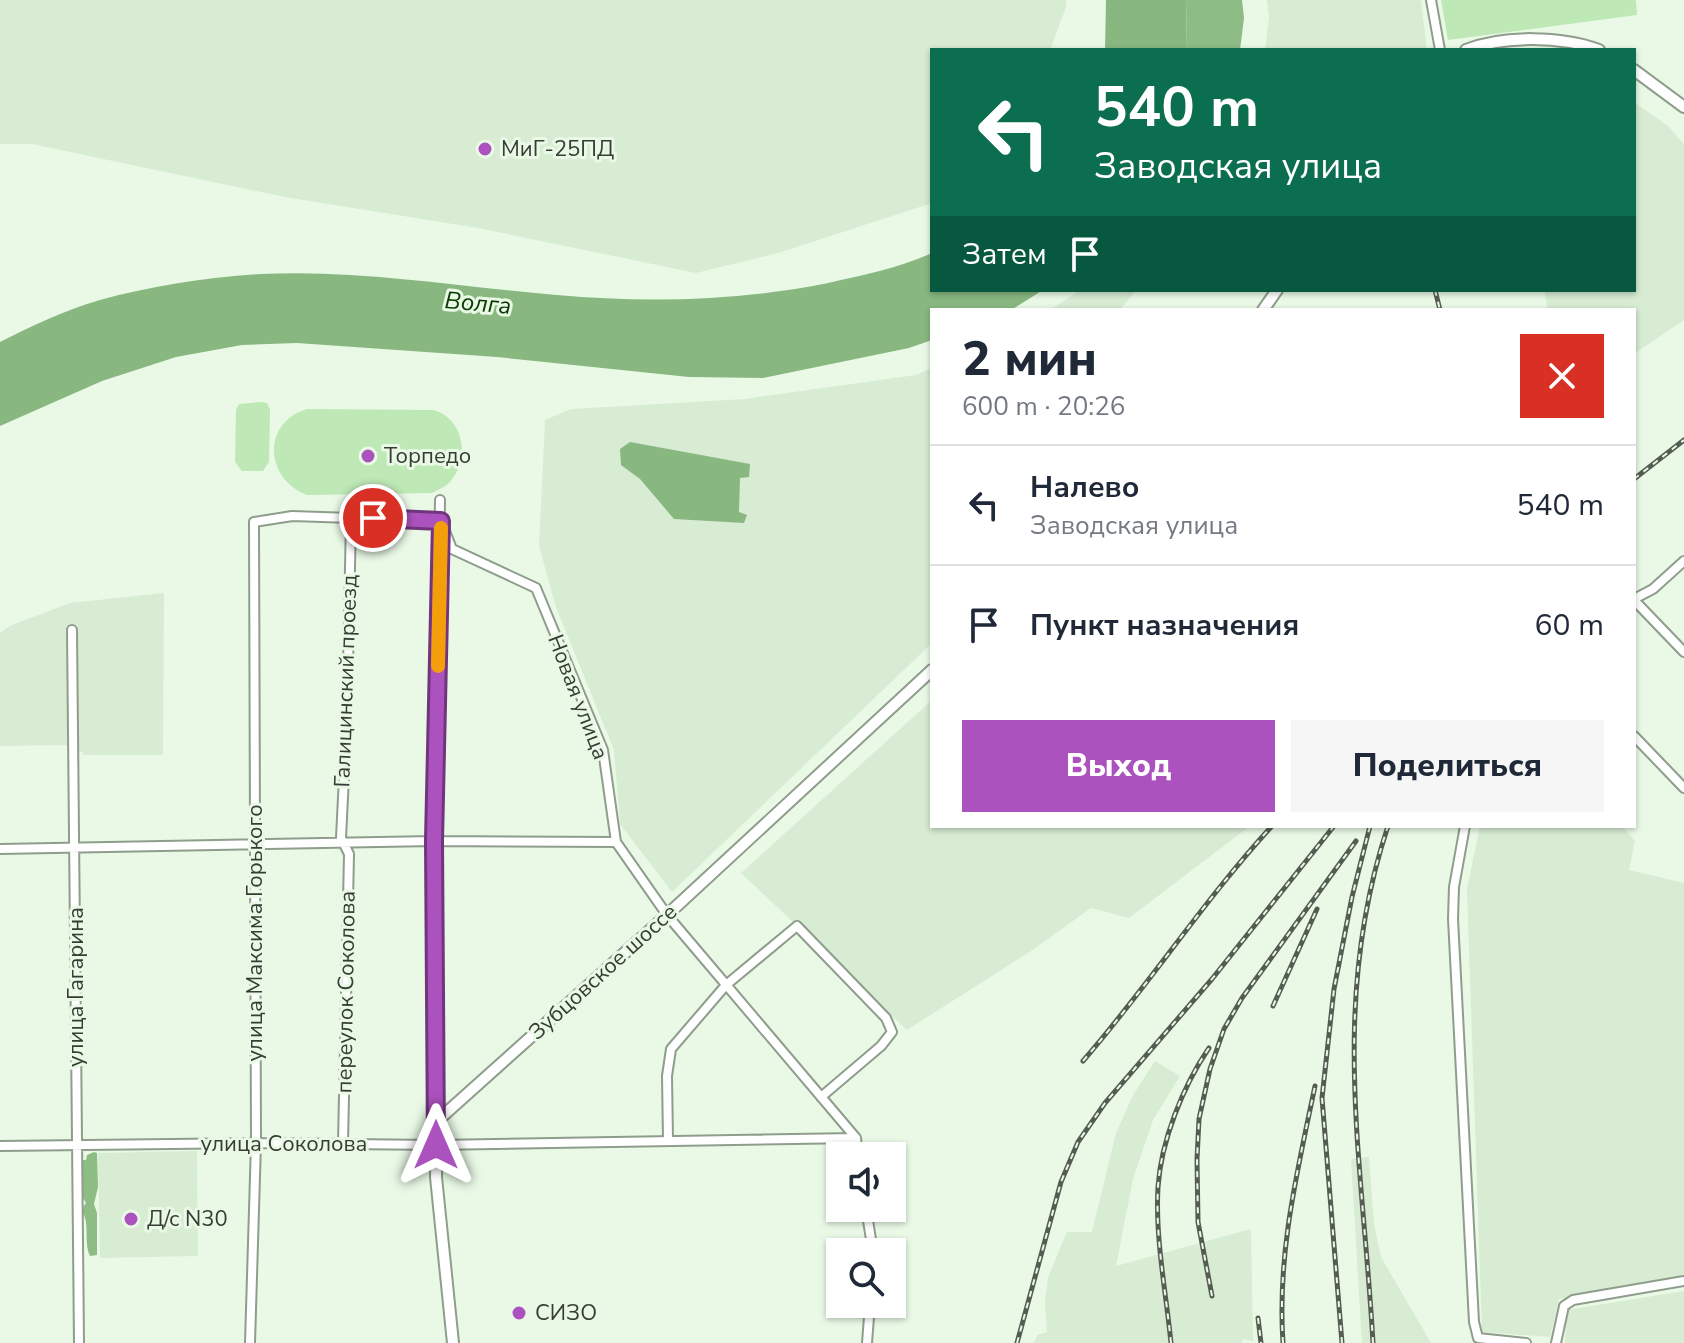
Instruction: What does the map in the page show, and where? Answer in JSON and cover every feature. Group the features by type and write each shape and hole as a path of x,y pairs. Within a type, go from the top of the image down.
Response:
{"main road":[{"path":"1477,48 1542,39 1589,48"},
{"path":"1636,71 1684,107"},
{"name":"Зубцовское шоссе","path":"437,1121 667,915 930,672"},
{"path":"437,1121 436,1177 453,1343"}],"street":[{"path":"1431,0 1440,48"},
{"path":"437,1121 434,841 440,500"},
{"name":"улица Максима Горького","path":"250,1343 256,1143 254,522 292,516 351,519"},
{"path":"351,519 396,517 441,521"},
{"name":"Галицинский проезд","path":"342,842 351,519"},
{"name":"Новая улица","path":"441,521 452,549 536,588 603,750 616,842 667,915 856,1138"},
{"path":"1636,599 1653,589 1684,561"},
{"path":"1636,602 1684,652"},
{"name":"улица Гагарина","path":"72,630 79,1343"},
{"path":"1636,738 1684,788"},
{"path":"1465,828 1455,877 1453,919 1474,1322 1478,1338 1526,1343"},
{"path":"0,849 342,842 616,842"},
{"name":"переулок Соколова","path":"342,842 349,854 343,1144"},
{"path":"668,1139 667,1076 671,1049 726,985 797,926 886,1018 892,1032 881,1046 821,1097"},
{"path":"856,1138 856,1142"},
{"name":"улица Соколова","path":"0,1146 256,1143 436,1145 856,1138"},
{"path":"1556,1343 1564,1306 1573,1300 1684,1281"},
{"path":"867,1343 869,1318"}],"shaded area":[{"path":"0,0 1066,0 1051,48 930,48 930,203 778,253 696,273 478,228 285,197 32,144 0,144"},
{"path":"1186,0 1242,0 1244,18 1240,48 1187,48"},
{"path":"1267,0 1421,0 1427,48 1265,48 1269,17"},
{"path":"1441,0 1636,0 1637,15 1448,40"},
{"path":"1636,103 1668,126 1684,144 1684,320 1636,353 1636,308 1548,308 1544,292 1636,292"},
{"path":"1077,292 1134,292 1122,308 1053,308"},
{"path":"930,369 930,645 672,892 620,824 614,750 556,607 539,546 545,420 571,409 745,399 916,375"},
{"path":"267,403 270,409 269,462 263,471 242,471 235,462 236,410 239,404"},
{"name":"Торпедо","path":"307,409 433,410 451,420 457,429 462,448 458,469 449,483 432,493 307,495 283,477 274,451 282,426 292,416"},
{"path":"164,593 163,755 83,755 83,752 76,752 76,745 0,746 0,633 12,625 70,603"},
{"path":"930,702 930,828 1247,828 1129,918 1091,908 1031,951 907,1030 741,873"},
{"path":"1480,828 1624,828 1635,841 1629,870 1684,883 1684,1277 1559,1299 1550,1337 1482,1332 1467,889"},
{"path":"1155,1061 1180,1076 1153,1120 1133,1179 1116,1266 1251,1229 1253,1341 1034,1343 1037,1335 1047,1332 1045,1303 1048,1277 1067,1232 1092,1232 1116,1133 1133,1095"},
{"path":"197,1151 198,1256 100,1258 98,1153"},
{"path":"97,1153 98,1187 94,1204 97,1213 97,1255 90,1256 86,1221 81,1210 86,1203 81,1195 81,1160 86,1160 87,1155"},
{"path":"1369,1157 1374,1224 1381,1257 1431,1343 1362,1343 1351,1159"},
{"path":"1684,1291 1684,1343 1565,1343 1567,1310"}],"water":[{"path":"1106,0 1186,0 1187,48 1105,48"},
{"name":"Волга","path":"930,254 930,292 1040,292 1014,308 930,308 930,341 909,348 763,378 689,377 497,357 297,343 242,345 176,357 102,381 0,426 0,342 87,304 160,286 241,275 298,273 372,276 591,298 693,299 761,294 828,283"},
{"path":"630,442 750,464 749,477 740,478 739,512 747,515 744,523 674,519 640,479 621,465 620,449"}],"railway":[{"path":"1436,292 1440,308"},
{"path":"1636,477 1684,440"},
{"path":"1083,1061 1270,828"},
{"path":"1017,1343 1061,1182 1078,1142 1105,1103 1212,979 1332,828"},
{"path":"1342,1343 1322,1098 1334,989 1369,828"},
{"path":"1373,1343 1358,1147 1355,1020 1359,956 1370,892 1387,828"},
{"path":"1212,1296 1198,1222 1197,1159 1199,1119 1210,1069 1224,1029 1242,998 1356,841"},
{"path":"1273,1006 1317,909"},
{"path":"1171,1343 1158,1226 1160,1169 1175,1114 1190,1079 1209,1048"},
{"path":"1283,1343 1286,1246 1295,1182 1315,1086"},
{"path":"1258,1318 1261,1343"}],"slow traffic":[{"path":"438,666 441,528"}],"place":[{"name":"МиГ-25ПД","path":"485,149"},
{"name":"Торпедо","path":"368,456"},
{"name":"Д/с N30","path":"131,1219"},
{"name":"СИЗО","path":"519,1313"}],"route":[{"path":"373,518 441,521 434,841 436,1145"}]}
